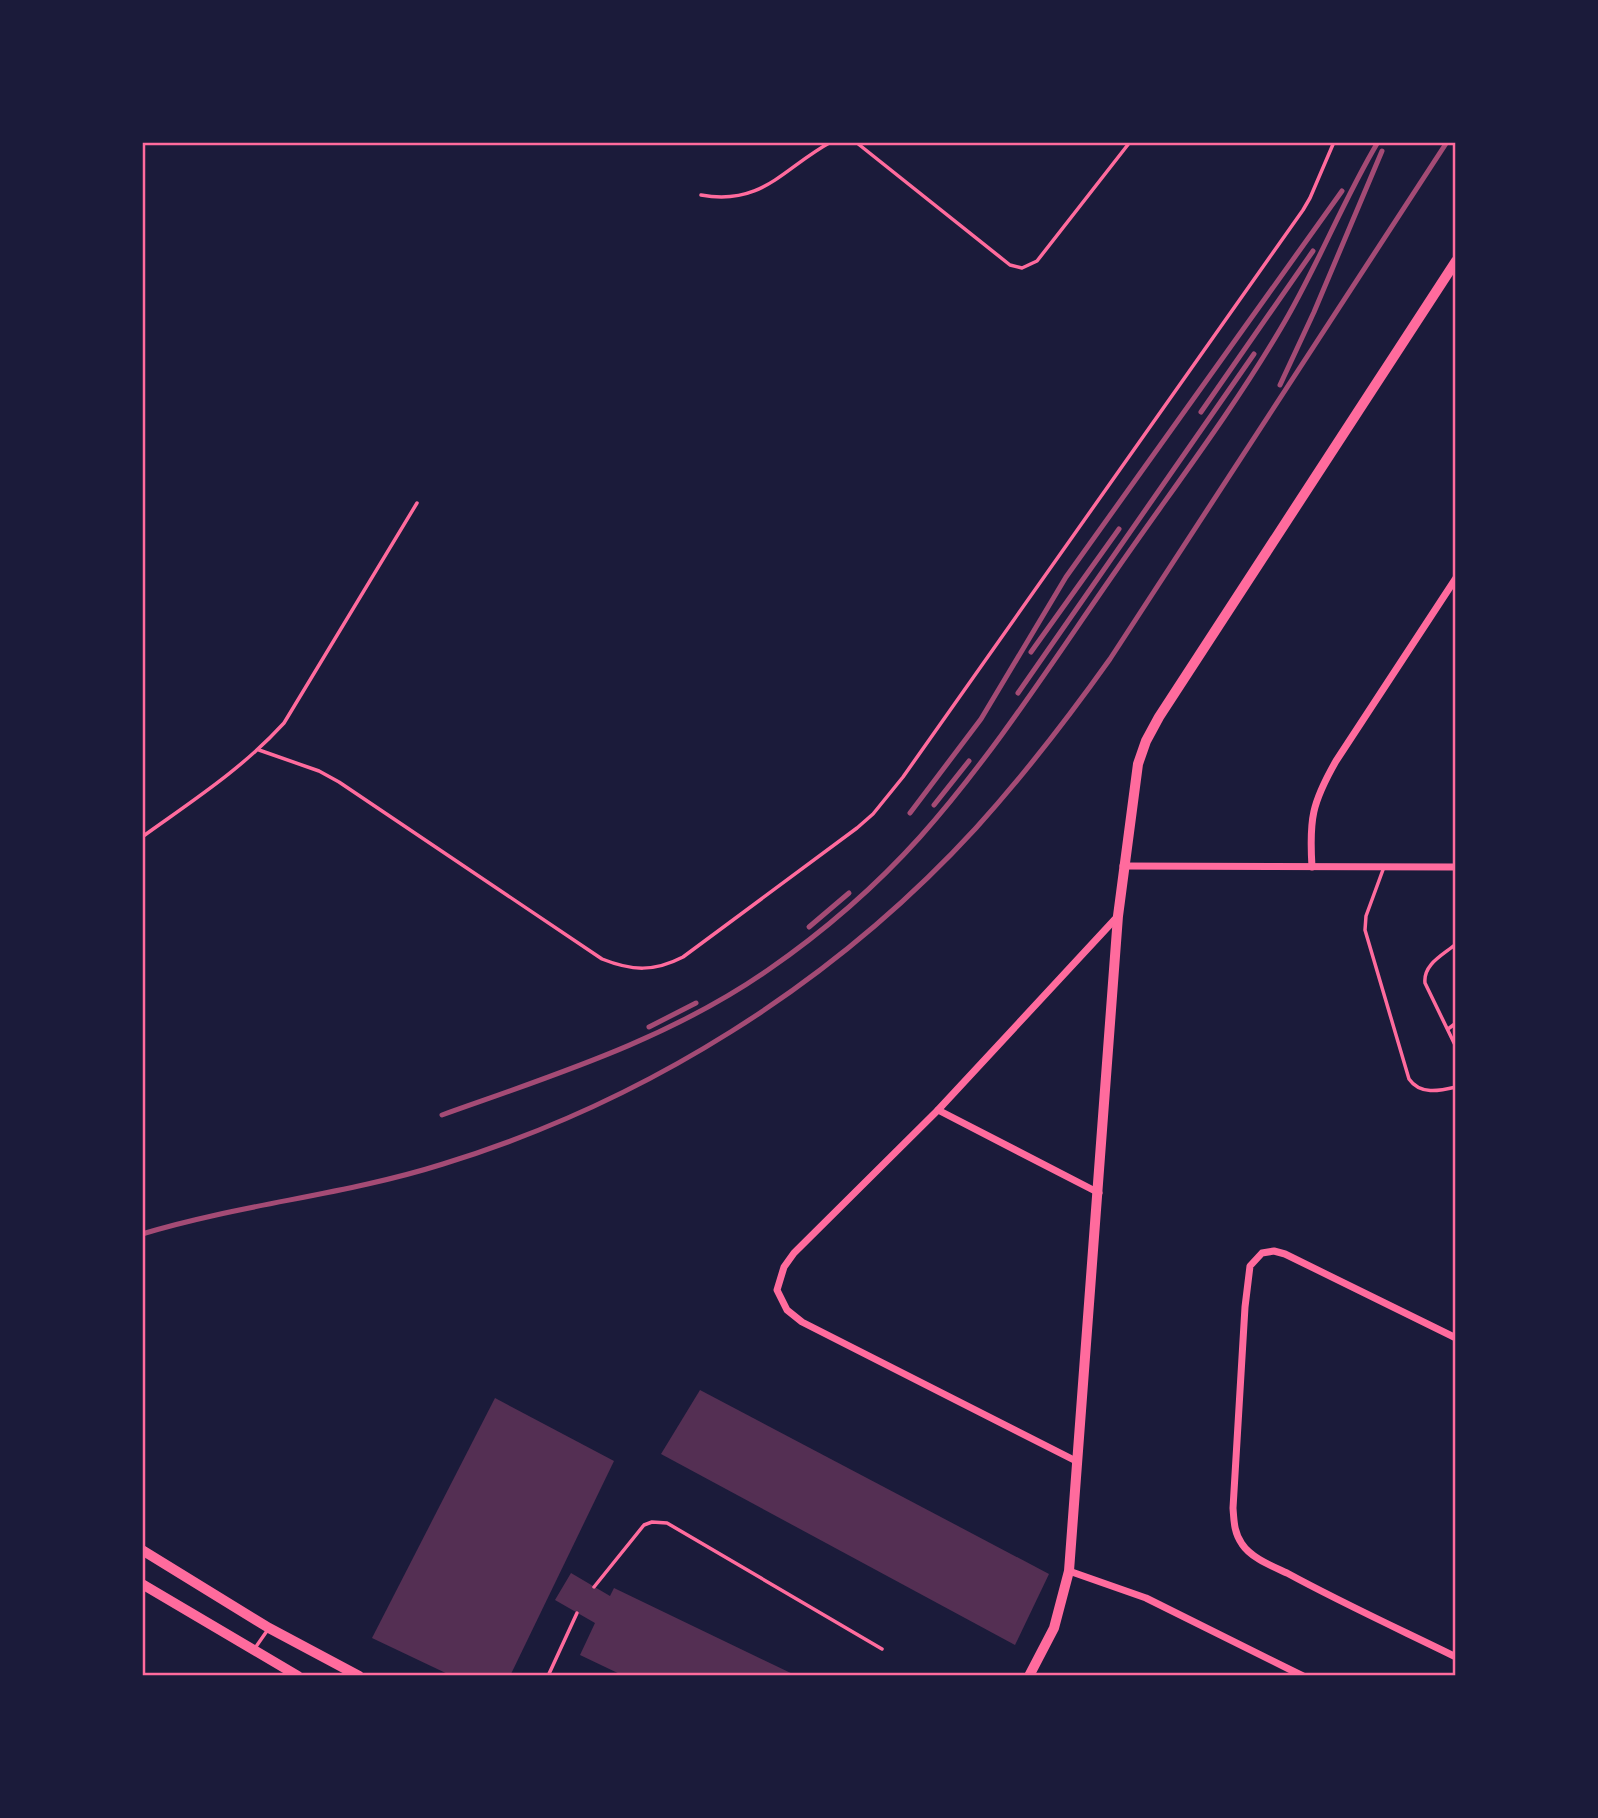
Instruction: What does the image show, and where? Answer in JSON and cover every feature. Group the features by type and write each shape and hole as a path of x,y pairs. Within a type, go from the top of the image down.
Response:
{"main road":[{"path":"142,1550 269,1628 359,1676"},
{"path":"142,1584 298,1676"}],"street":[{"path":"1029,1676 1054,1628 1069,1571 1118,916 1138,764 1159,717 1456,261"},
{"path":"1312,867 1311,824 1318,793 1336,761 1456,578"},
{"path":"1123,866 1456,867"},
{"path":"1076,1461 793,1317 781,1301 777,1290 779,1280 794,1253 938,1111 1118,916"},
{"path":"938,1111 1099,1193"},
{"path":"1456,1338 1285,1254 1274,1251 1262,1253 1250,1266 1245,1307 1233,1508 1238,1538 1256,1557 1321,1592 1456,1657"},
{"path":"1069,1571 1146,1598 1303,1676"}],"lane":[{"path":"701,195 720,198 743,196 761,189 831,142"},
{"path":"853,142 1010,265 1022,268 1037,261 1130,142"},
{"path":"259,750 310,768 339,782 602,959 618,966 644,970 667,965 683,957 858,828 903,778 1303,209 1334,142"},
{"path":"142,837 223,780 259,750 284,723 417,503"},
{"path":"1384,867 1366,916 1365,930 1409,1079 1420,1089 1438,1091 1456,1087"},
{"path":"1456,944 1428,966 1425,976 1425,983 1456,1047"},
{"path":"1448,1029 1456,1023"},
{"path":"594,1587 644,1525 652,1522 667,1523 882,1649"},
{"path":"548,1676 577,1612"},
{"path":"254,1650 269,1628"}],"building":[{"path":"700,1390 1049,1574 1015,1645 661,1454"},
{"path":"495,1398 614,1461 510,1676 452,1676 372,1638"},
{"path":"571,1573 610,1596 614,1588 797,1676 624,1676 580,1655 595,1623 555,1600"}],"railway":[{"path":"442,1115 610,1053 691,1016 730,994 788,955 867,891 903,856 973,774 1242,391 1294,305 1378,142"},
{"path":"142,1234 217,1215 406,1175 518,1138 663,1072 798,987 861,938 920,885 976,828 1078,703 1110,659 1447,142"},
{"path":"1280,385 1382,151"},
{"path":"910,813 981,719 1066,577 1342,191"},
{"path":"1201,412 1313,251"},
{"path":"1018,693 1254,354"},
{"path":"1031,652 1119,529"},
{"path":"934,805 969,761"},
{"path":"809,927 849,893"},
{"path":"649,1027 696,1003"}]}
